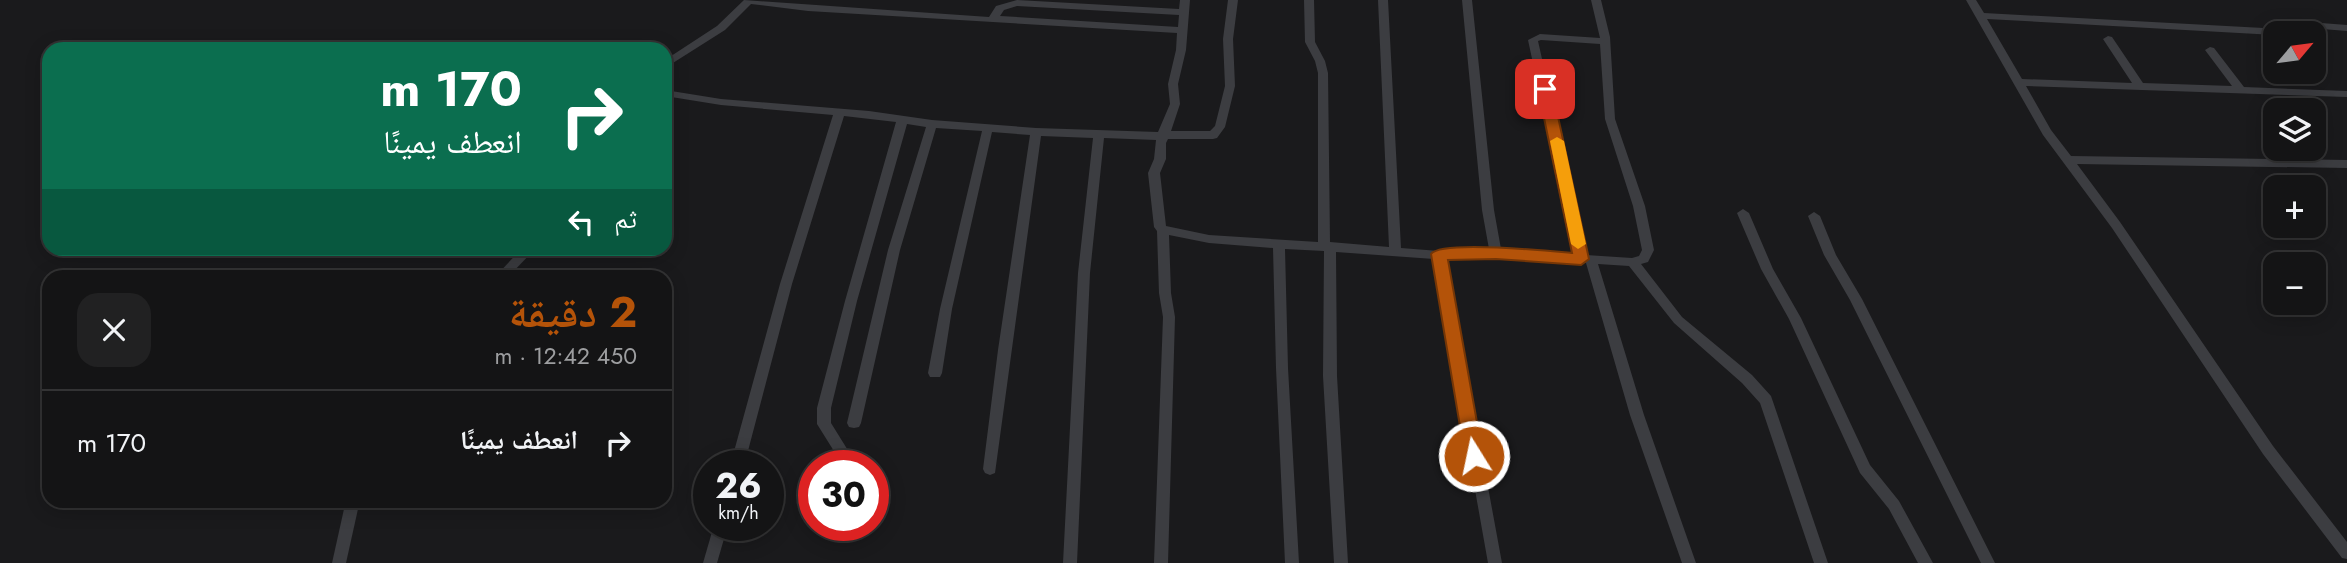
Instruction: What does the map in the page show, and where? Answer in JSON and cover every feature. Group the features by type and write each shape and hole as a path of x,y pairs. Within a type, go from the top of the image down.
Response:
{"street":[{"path":"672,60 721,28 750,0 808,8 1182,30"},
{"path":"672,94 721,102 902,121 1036,132 1213,135 1220,127 1230,86 1228,39 1233,0"},
{"path":"1309,0 1310,42 1323,73 1330,376 1341,563"},
{"path":"1383,0 1395,251"},
{"path":"1468,0 1488,211 1496,253"},
{"path":"1163,230 1209,239 1439,254 1496,253 1632,262 1644,259 1648,250 1639,206 1610,119 1604,41 1596,0"},
{"path":"1971,0 2047,132 2116,225 2268,450 2347,553"},
{"path":"996,20 995,16 1000,8 1017,3 1185,6 1181,50 1173,84 1175,104 1160,143 1160,159 1154,180 1158,191 1160,227 1163,230 1165,293 1169,317 1161,563"},
{"path":"1982,16 2284,32 2295,24 2347,28"},
{"path":"1604,41 1540,37 1533,40 1586,260 1689,563"},
{"path":"2108,39 2140,86"},
{"path":"2210,50 2239,89"},
{"path":"2017,82 2347,94"},
{"path":"741,450 775,322 839,114"},
{"path":"841,450 824,424 824,408 853,290 902,121"},
{"path":"854,423 894,250 932,124"},
{"path":"935,373 946,309 988,128"},
{"path":"990,469 1004,350 1036,132"},
{"path":"1070,563 1084,273 1099,134"},
{"path":"2068,160 2347,164"},
{"path":"1743,213 1762,259 1796,318 1865,469 1894,505 1926,563"},
{"path":"1814,216 1833,262 1850,287 1988,563"},
{"path":"1279,243 1292,563"},
{"path":"1439,254 1495,563"},
{"path":"508,270 522,256"},
{"path":"1632,262 1678,320 1747,379 1766,400 1821,563"},
{"path":"339,563 351,508"},
{"path":"710,563 716,541"}],"slow traffic":[{"path":"1557,141 1578,244"}],"route":[{"path":"1474,456 1439,254 1496,253 1581,259 1545,89"}]}
